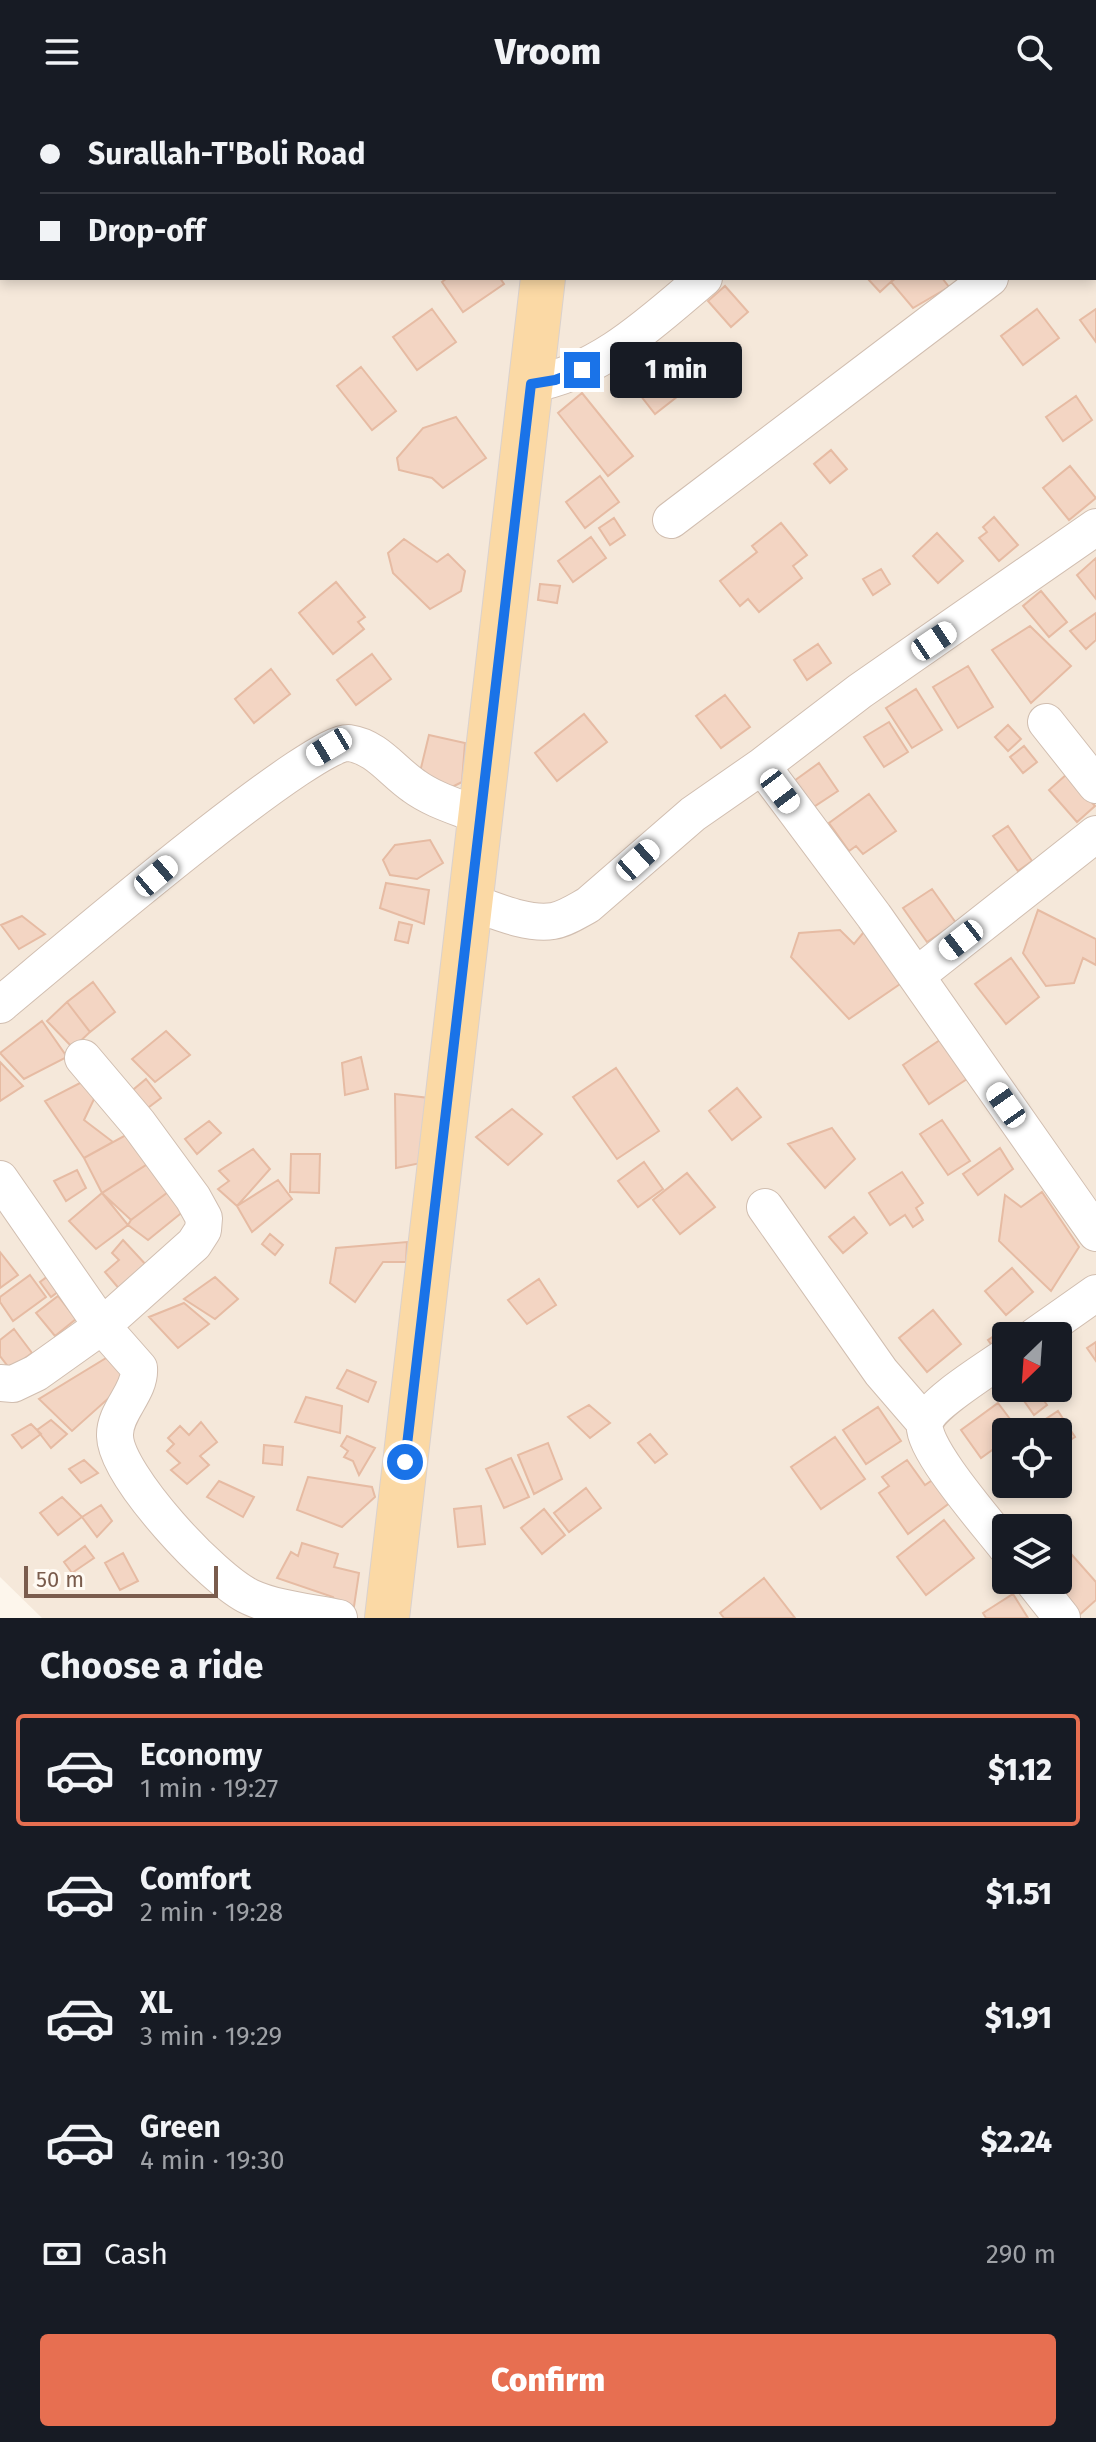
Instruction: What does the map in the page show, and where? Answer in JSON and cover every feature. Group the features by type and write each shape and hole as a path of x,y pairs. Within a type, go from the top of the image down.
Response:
{"main road":[{"path":"387,1618 543,280"}],"street":[{"path":"531,384 555,380 582,370 639,331 702,280"},
{"path":"671,520 987,280"},
{"path":"470,902 535,921 553,921 588,905 693,814 860,691 1096,527"},
{"path":"1046,722 1096,785"},
{"path":"0,1005 179,858 300,764 329,747 344,742 368,750 413,786 480,816"},
{"path":"762,766 874,916 1096,1233"},
{"path":"916,976 1096,834"},
{"path":"0,1383 13,1384 36,1373 102,1326 194,1244 203,1230 204,1218 193,1198 138,1123 83,1058"},
{"path":"0,1179 102,1326 139,1368 136,1383 116,1424 116,1446 127,1468 166,1523 233,1588 271,1604 339,1618"},
{"path":"765,1207 881,1372 925,1423"},
{"path":"1055,1322 1096,1293"},
{"path":"992,1366 932,1411 925,1423 925,1437 940,1463 992,1529"},
{"path":"1043,1594 1062,1618"}],"shaded area":[{"path":"0,280 1096,280 1096,1618 42,1618 0,1577"}],"building":[{"path":"501,280 504,284 463,312 442,282"},
{"path":"869,280 893,280 880,292"},
{"path":"944,280 949,287 913,308 891,282"},
{"path":"725,286 748,312 731,327 708,301"},
{"path":"432,309 456,342 417,370 393,337"},
{"path":"1037,309 1059,338 1023,365 1001,336"},
{"path":"1096,309 1096,342 1080,320"},
{"path":"677,347 701,378 655,414 630,382"},
{"path":"361,367 396,411 372,430 337,386"},
{"path":"582,393 633,456 608,476 558,413"},
{"path":"1076,396 1092,420 1063,441 1046,417"},
{"path":"456,417 486,458 443,488 432,478 399,470 397,458 423,428"},
{"path":"831,450 847,469 830,483 814,464"},
{"path":"1070,466 1096,498 1069,520 1043,488"},
{"path":"600,476 619,502 585,528 566,502"},
{"path":"994,517 1018,545 999,561 979,538 987,532 983,527"},
{"path":"614,518 625,535 610,545 599,528"},
{"path":"781,523 807,555 793,566 802,578 759,612 748,599 740,606 720,581 757,552 752,546"},
{"path":"937,533 963,561 938,583 913,556"},
{"path":"591,537 606,558 573,582 558,561"},
{"path":"404,539 437,562 448,554 465,571 461,591 430,609 393,573 388,553"},
{"path":"1096,558 1096,599 1077,575"},
{"path":"881,569 890,584 873,595 863,579"},
{"path":"336,582 365,617 358,622 364,629 333,654 299,613"},
{"path":"540,584 560,586 557,603 538,600"},
{"path":"1041,591 1067,622 1049,637 1023,606"},
{"path":"1096,613 1096,640 1086,649 1070,631"},
{"path":"1030,626 1071,666 1031,703 992,650"},
{"path":"818,644 831,663 807,680 794,660"},
{"path":"372,654 391,679 356,705 337,680"},
{"path":"968,666 993,707 958,728 933,687"},
{"path":"271,669 290,694 254,723 235,699"},
{"path":"916,689 942,730 912,748 886,708"},
{"path":"725,695 750,727 721,748 696,716"},
{"path":"584,714 607,742 557,781 535,753"},
{"path":"889,722 908,752 884,767 864,737"},
{"path":"1008,725 1021,739 1008,751 995,737"},
{"path":"429,735 465,743 462,782 450,788 420,772"},
{"path":"1024,746 1037,762 1023,773 1010,757"},
{"path":"819,763 838,791 812,808 794,781"},
{"path":"1067,774 1095,806 1077,822 1049,790"},
{"path":"869,794 896,831 863,854 856,846 849,851 829,823"},
{"path":"1008,826 1032,861 1018,871 993,836"},
{"path":"430,840 443,863 417,879 390,875 383,860 395,845"},
{"path":"386,883 429,890 424,924 380,908"},
{"path":"932,889 956,923 927,942 903,908"},
{"path":"1038,910 1096,939 1096,965 1083,958 1074,983 1046,986 1023,953"},
{"path":"22,916 45,934 19,949 1,925"},
{"path":"399,922 412,925 408,943 395,940"},
{"path":"868,927 903,982 849,1019 791,957 799,933 840,930 854,944"},
{"path":"1011,958 1039,997 1006,1024 975,984"},
{"path":"93,982 115,1012 90,1032 67,1002"},
{"path":"67,1002 90,1032 73,1048 47,1021"},
{"path":"42,1021 67,1057 24,1079 0,1053"},
{"path":"166,1031 190,1055 155,1082 132,1059"},
{"path":"943,1038 970,1077 929,1104 903,1065"},
{"path":"361,1057 368,1089 345,1095 342,1063"},
{"path":"0,1062 23,1086 0,1101"},
{"path":"616,1068 659,1131 617,1159 573,1097"},
{"path":"146,1079 161,1098 141,1113 128,1094"},
{"path":"82,1082 96,1095 84,1120 113,1142 84,1158 45,1101"},
{"path":"737,1088 761,1117 732,1140 709,1111"},
{"path":"395,1094 429,1098 426,1162 396,1168"},
{"path":"512,1109 542,1134 508,1165 476,1137"},
{"path":"942,1120 970,1161 948,1175 920,1134"},
{"path":"209,1121 221,1133 197,1154 185,1139"},
{"path":"832,1128 855,1159 825,1188 788,1144"},
{"path":"135,1130 154,1160 102,1193 84,1158"},
{"path":"1000,1148 1013,1169 978,1195 963,1174"},
{"path":"253,1149 270,1169 237,1206 218,1189 229,1181 219,1171"},
{"path":"291,1154 320,1154 319,1193 290,1192"},
{"path":"154,1160 172,1189 131,1220 102,1193"},
{"path":"644,1162 663,1189 638,1207 618,1181"},
{"path":"77,1170 86,1188 66,1201 54,1181"},
{"path":"902,1172 923,1203 916,1208 923,1220 913,1227 905,1215 890,1225 869,1193"},
{"path":"687,1173 715,1207 680,1234 653,1200"},
{"path":"278,1180 292,1199 252,1232 237,1206"},
{"path":"172,1189 190,1206 148,1240 128,1225 131,1220"},
{"path":"1042,1192 1079,1247 1051,1291 999,1241 1005,1195 1021,1207"},
{"path":"102,1193 128,1225 96,1249 69,1221"},
{"path":"854,1217 867,1233 843,1253 829,1237"},
{"path":"270,1234 283,1245 275,1255 262,1244"},
{"path":"123,1240 148,1267 121,1291 105,1272 119,1260 112,1253"},
{"path":"407,1242 406,1262 383,1262 355,1302 330,1283 336,1248"},
{"path":"0,1252 18,1275 0,1288"},
{"path":"1012,1268 1033,1292 1006,1315 985,1291"},
{"path":"52,1273 63,1288 51,1297 40,1282"},
{"path":"30,1275 46,1297 13,1321 0,1297"},
{"path":"215,1277 238,1299 215,1319 184,1299"},
{"path":"539,1279 556,1305 527,1324 508,1300"},
{"path":"58,1296 76,1319 55,1336 36,1313"},
{"path":"184,1303 209,1324 178,1348 149,1317"},
{"path":"933,1310 961,1344 927,1372 899,1338"},
{"path":"14,1329 32,1353 10,1369 0,1356 0,1340"},
{"path":"1096,1342 1096,1361 1087,1348"},
{"path":"111,1355 130,1379 72,1431 39,1399"},
{"path":"347,1370 376,1382 368,1402 337,1388"},
{"path":"306,1397 342,1406 340,1433 295,1422"},
{"path":"1025,1402 1045,1402 1047,1405 1034,1415"},
{"path":"998,1403 1009,1418 992,1418 992,1450 981,1458 961,1430"},
{"path":"589,1405 610,1423 590,1438 568,1417"},
{"path":"878,1407 901,1441 866,1464 843,1430"},
{"path":"1058,1411 1063,1418 1047,1418"},
{"path":"51,1420 67,1434 51,1448 37,1430"},
{"path":"201,1422 217,1442 200,1456 209,1465 187,1484 171,1470 180,1463 167,1451 174,1444 168,1438 180,1426 189,1435"},
{"path":"31,1424 41,1434 22,1448 12,1435"},
{"path":"650,1434 667,1454 655,1463 638,1443"},
{"path":"347,1436 375,1448 359,1475 353,1461 344,1457 348,1451 341,1446"},
{"path":"835,1437 865,1479 821,1509 791,1467"},
{"path":"548,1443 562,1479 534,1494 518,1455"},
{"path":"264,1445 283,1447 282,1465 263,1463"},
{"path":"511,1458 529,1497 504,1508 486,1469"},
{"path":"84,1460 98,1473 81,1483 69,1469"},
{"path":"907,1460 925,1485 938,1476 955,1499 908,1534 879,1493 889,1486 882,1477"},
{"path":"308,1477 372,1487 375,1497 342,1527 297,1510"},
{"path":"219,1481 254,1497 243,1517 207,1497"},
{"path":"586,1488 601,1508 569,1532 554,1513"},
{"path":"62,1497 82,1517 58,1535 40,1513"},
{"path":"101,1505 112,1521 97,1537 82,1517"},
{"path":"481,1506 485,1544 458,1547 454,1509"},
{"path":"544,1509 565,1535 542,1554 521,1528"},
{"path":"944,1520 974,1558 926,1595 897,1557"},
{"path":"302,1543 338,1554 334,1567 359,1573 353,1613 338,1607 333,1597 277,1578 291,1552 298,1556"},
{"path":"85,1546 94,1558 72,1573 64,1562"},
{"path":"123,1553 138,1581 120,1590 105,1563"},
{"path":"1072,1555 1096,1582 1096,1600 1076,1618 1055,1594 1072,1594"},
{"path":"764,1578 795,1618 724,1618 720,1613"},
{"path":"1013,1594 1028,1618 986,1618 983,1613"}],"route":[{"path":"405,1462 531,384 555,380 582,370"}]}
